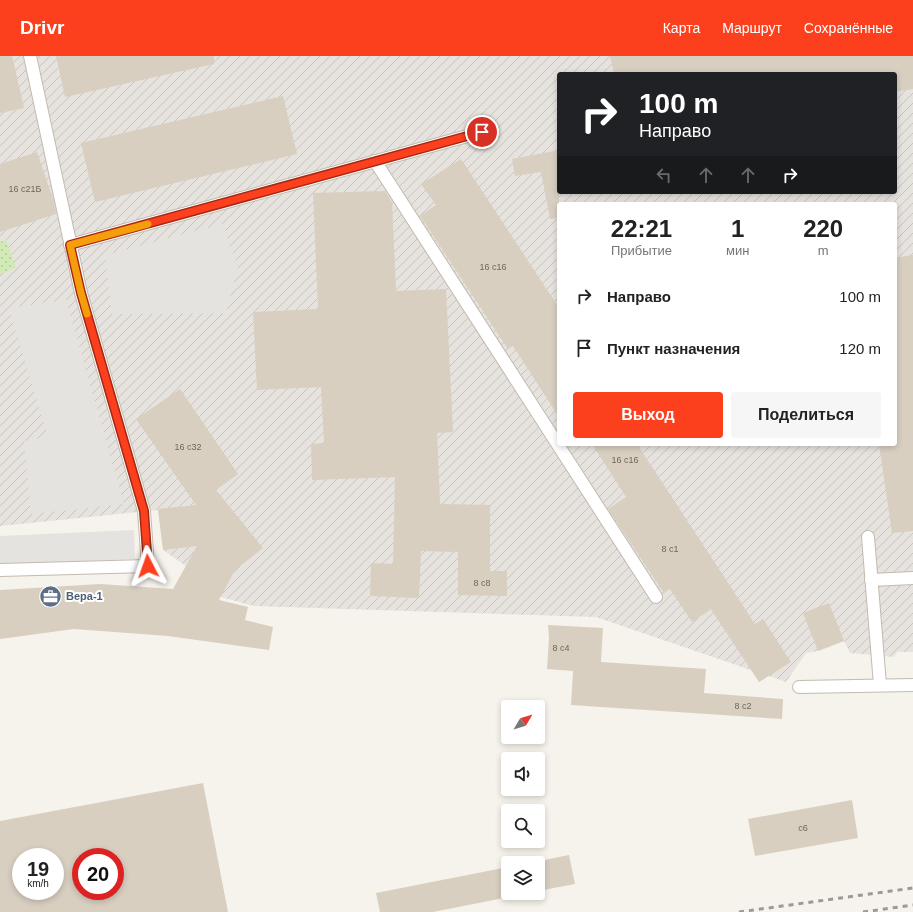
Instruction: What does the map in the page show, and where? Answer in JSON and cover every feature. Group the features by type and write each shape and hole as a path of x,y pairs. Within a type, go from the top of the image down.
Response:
{"lane":[{"path":"0,570 148,566 144,511 81,293 30,56"},
{"path":"70,245 482,132"},
{"path":"375,161 557,443"},
{"path":"559,446 656,597"},
{"path":"868,537 880,685"},
{"path":"871,580 913,578"},
{"path":"799,687 913,685"}],"shaded area":[{"path":"0,56 913,56 913,652 897,652 894,657 850,653 844,641 818,651 806,653 786,682 596,617 254,606 184,587 186,566 163,550 158,510 0,526"},
{"path":"222,224 238,267 226,313 112,314 105,255"},
{"path":"66,300 124,504 31,514 24,441 48,437 9,308"},
{"path":"134,530 135,559 0,565 0,536"}],"green space":[{"path":"6,240 16,268 0,274 0,242"}],"building":[{"path":"0,56 12,56 24,108 0,113"},
{"path":"56,56 214,56 214,64 65,97"},
{"path":"610,56 913,56 913,89 897,92 897,72 614,72"},
{"path":"283,96 297,154 95,202 81,143"},
{"path":"557,150 557,194 559,194 559,202 557,202 557,218 550,219 541,172 515,176 512,159"},
{"path":"37,152 54,202 56,214 0,232 0,164"},
{"path":"461,159 557,305 557,414 513,346 508,349 420,216 436,205 421,184"},
{"path":"385,191 392,202 396,291 446,289 453,432 437,433 440,504 490,505 490,571 507,571 507,596 458,595 458,552 421,551 419,598 370,596 371,563 393,564 395,477 312,480 311,444 324,443 321,387 257,390 253,312 318,309 313,193"},
{"path":"913,255 913,531 892,533 879,446 897,446 897,258"},
{"path":"180,389 238,474 216,490 263,548 235,570 219,600 248,607 245,620 273,627 269,650 168,636 74,629 0,639 0,590 100,584 173,589 197,546 163,550 158,509 196,505 136,419"},
{"path":"593,446 638,446 755,624 763,619 791,662 759,682 710,608 710,610 692,622 670,589 664,593 608,509 626,497"},
{"path":"829,603 844,641 818,651 803,613"},
{"path":"548,625 603,628 601,662 706,669 704,693 783,699 782,719 571,705 573,671 547,669 549,637"},
{"path":"203,783 228,912 0,912 0,821"},
{"path":"852,800 858,838 755,856 748,819"},
{"path":"569,855 575,884 545,890 545,860"},
{"path":"501,868 501,899 433,912 380,912 376,893"}],"railway":[{"path":"739,912 913,888"},
{"path":"863,912 913,905"}],"slow traffic":[{"path":"87,314 70,245 148,224"}],"place":[{"name":"Вера-1","path":"51,596"}],"route":[{"path":"148,566 144,511 81,293 70,245 482,132"}]}
